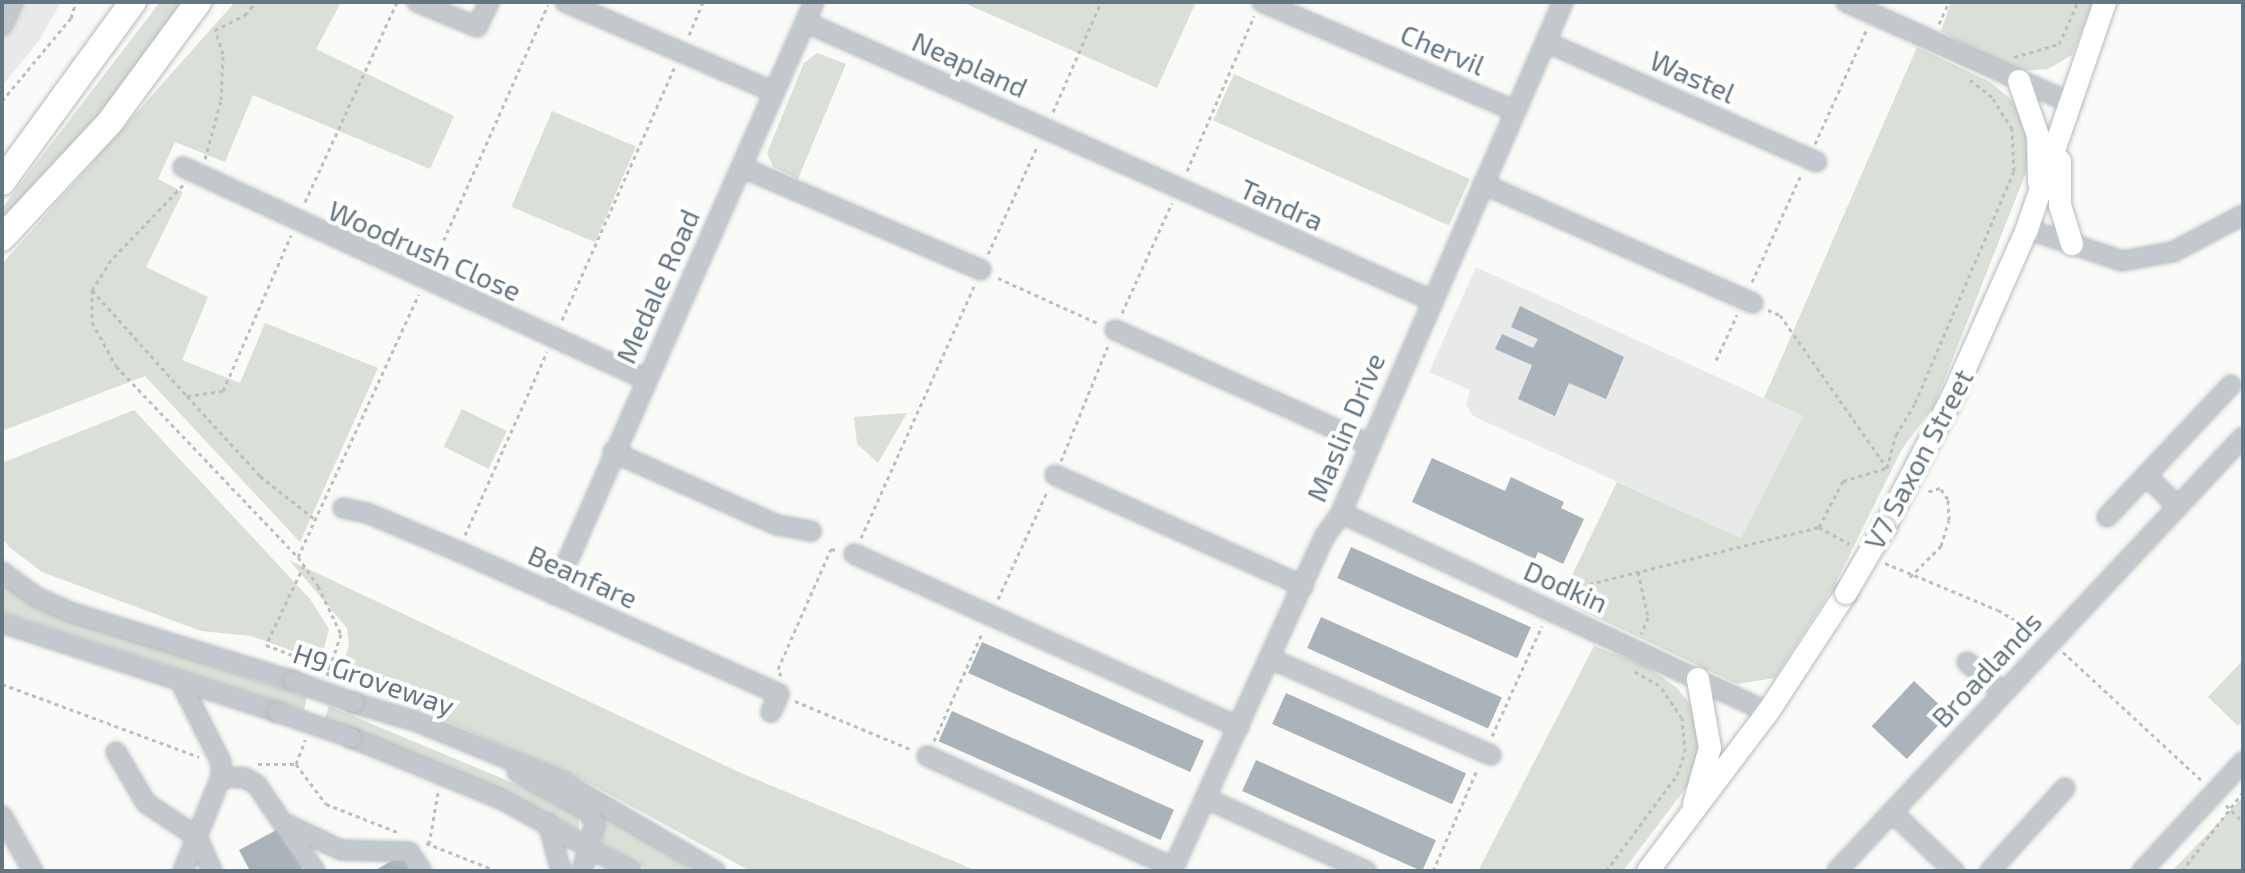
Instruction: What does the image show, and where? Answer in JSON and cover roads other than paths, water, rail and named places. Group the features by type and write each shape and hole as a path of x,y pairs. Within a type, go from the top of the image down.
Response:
{"highway":[{"path":"2,182 133,2"},
{"path":"2,238 110,122 198,2"}],"main road":[{"name":"V7 Saxon Street","path":"1648,871 1768,712 1846,593 1884,528 1951,400 2027,229 2073,104 2105,2"},
{"path":"2019,81 2038,136 2040,196"},
{"path":"2062,136 2058,187 2072,244"},
{"path":"1689,820 1710,748 1698,679"},
{"path":"1657,871 1672,841"}],"street":[{"path":"2,26 13,2"},
{"path":"417,2 477,27 489,2"},
{"path":"565,2 774,92"},
{"name":"Medale Road","path":"553,594 814,2"},
{"name":"Chervil","path":"1261,2 1513,110"},
{"name":"Maslin Drive","path":"1173,870 1303,586 1341,513 1367,443 1563,2"},
{"path":"1846,2 2073,104"},
{"name":"Neapland","path":"805,22 1111,159"},
{"name":"Wastel","path":"1546,42 1813,160"},
{"name":"Tandra","path":"1111,159 1431,300"},
{"path":"741,167 981,270"},
{"name":"Woodrush Close","path":"190,172 296,223 647,380"},
{"path":"1483,184 1748,302"},
{"path":"2027,229 2122,261 2173,252 2243,215"},
{"path":"1115,330 1367,443"},
{"path":"2107,517 2231,385"},
{"name":"Broadlands","path":"1837,871 2243,437"},
{"path":"613,452 777,525 811,531"},
{"path":"1055,475 1303,586"},
{"path":"2146,475 2178,507"},
{"name":"Beanfare","path":"334,504 367,513 781,688 771,712"},
{"name":"Dodkin","path":"1341,513 1635,647 1768,712"},
{"path":"854,554 1239,727"},
{"name":"H9 Groveway","path":"2,572 36,597 70,612 293,681 498,753 608,803 715,871"},
{"path":"2,623 179,679 424,765 548,823 631,871"},
{"path":"1271,659 1491,755"},
{"path":"1967,662 2002,692"},
{"path":"179,679 221,762 221,777 183,871"},
{"path":"116,752 146,803 197,837 212,871"},
{"path":"498,753 519,774 586,810 595,823 592,848 582,871"},
{"path":"927,756 1173,870"},
{"path":"2142,871 2243,762"},
{"path":"221,777 245,778 257,785 315,871"},
{"path":"1990,871 2065,788"},
{"path":"1207,799 1366,871"},
{"path":"1892,812 1954,871"},
{"path":"2,816 33,871"},
{"path":"548,823 561,871"},
{"path":"286,824 341,850 409,852 422,871"}]}
